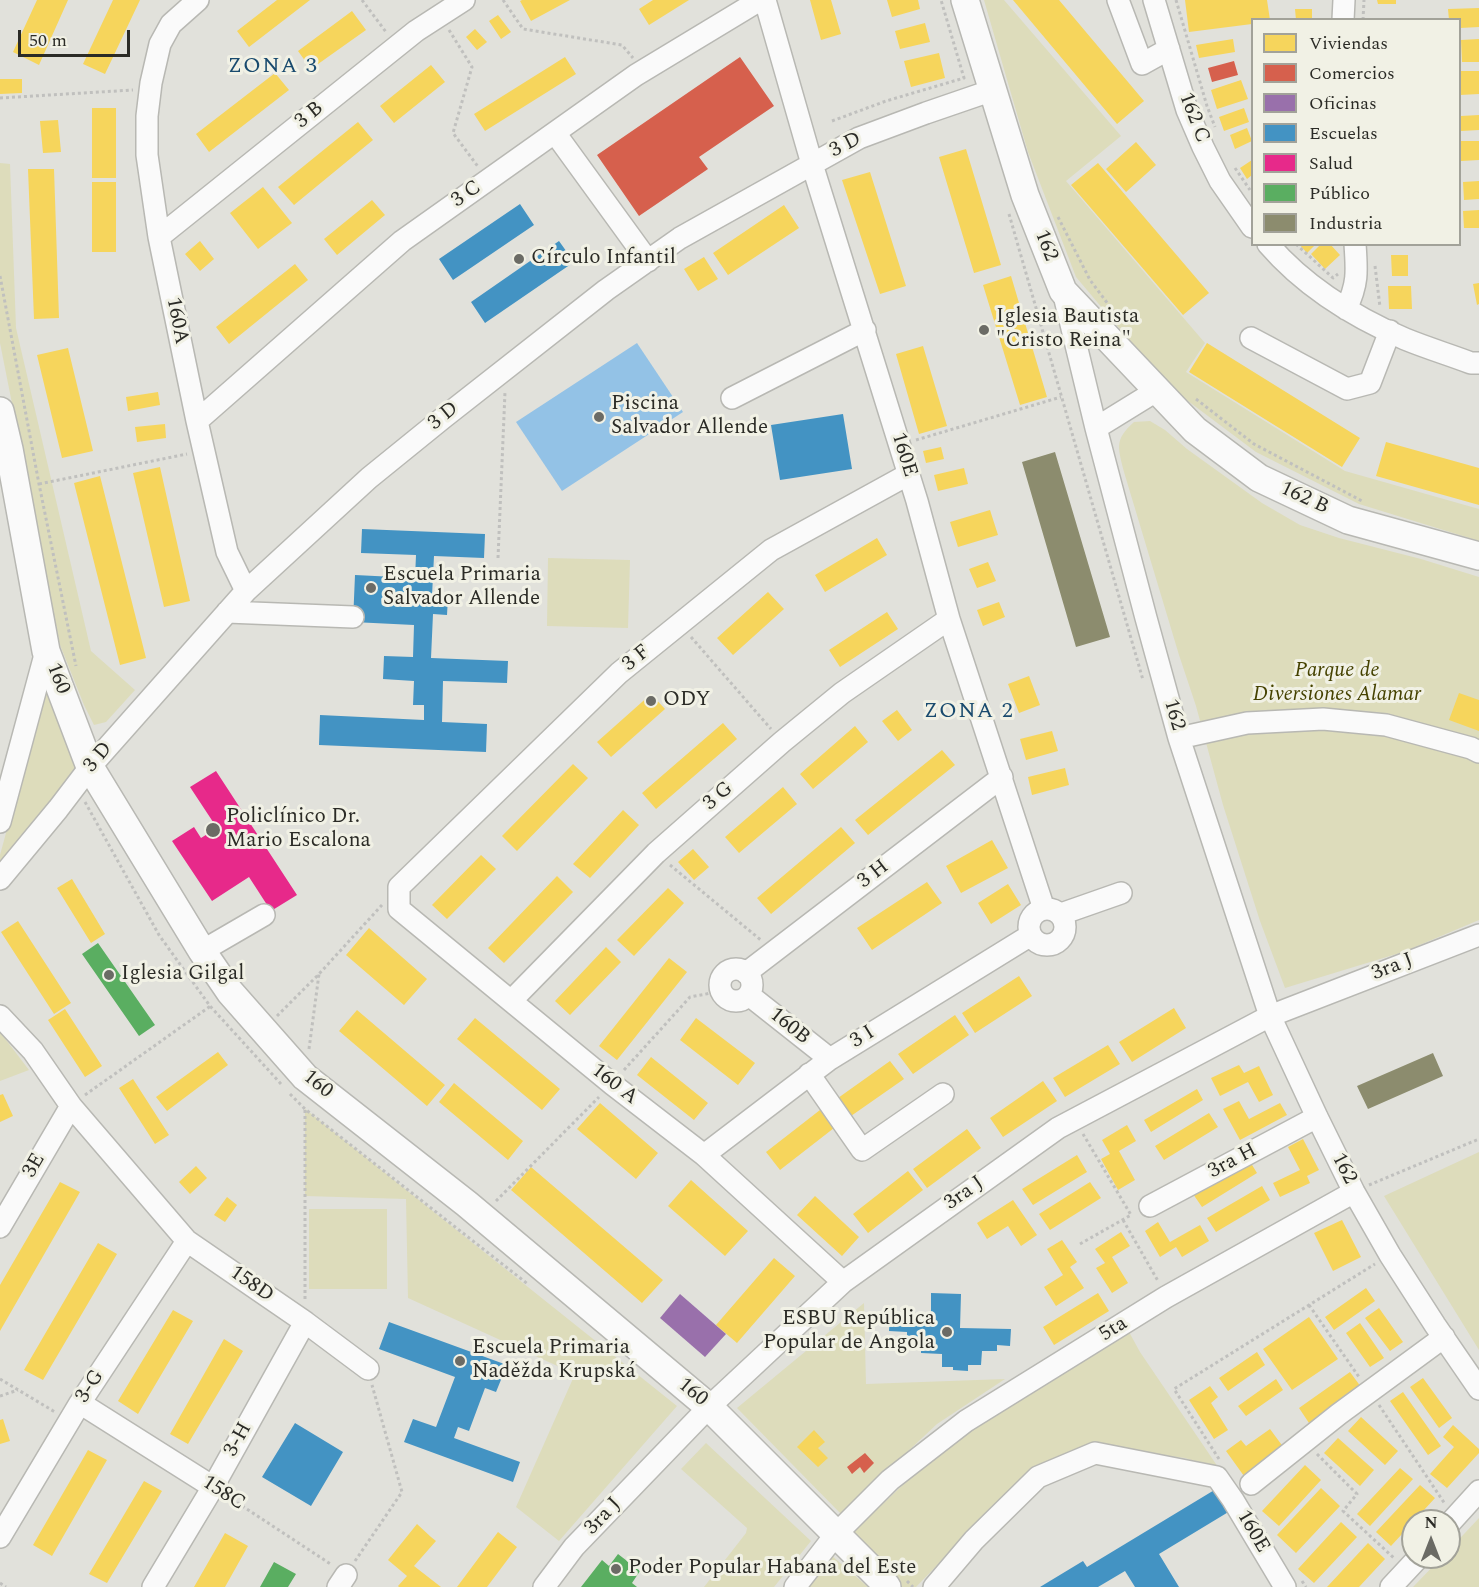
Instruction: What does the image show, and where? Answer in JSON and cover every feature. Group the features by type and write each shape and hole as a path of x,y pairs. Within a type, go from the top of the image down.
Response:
{"main road":[{"name":"162","path":"965,0 1025,195 1063,291"},
{"name":"162 B","path":"1063,291 1195,430 1259,478 1348,520 1479,556"},
{"name":"160","path":"0,411 46,651 90,766 202,951 230,992 305,1077 474,1210 709,1407 880,1578 896,1583"}],"street":[{"name":"160A","path":"198,0 171,24 160,44 150,88 147,155 159,237 226,552 246,591"},
{"name":"3 B","path":"159,237 416,31 464,0"},
{"name":"3 C","path":"197,420 402,241 644,70 763,0"},
{"name":"160E","path":"763,0 909,474 949,619 1002,777 1052,911"},
{"path":"1118,0 1142,64 1169,49"},
{"name":"162 C","path":"1154,0 1187,110 1220,181 1251,226"},
{"path":"1343,18 1344,0"},
{"name":"3 D","path":"0,879 90,766 246,591 369,478 506,368 606,290 680,238 860,138 993,90"},
{"path":"555,133 648,261"},
{"path":"1270,246 1283,262 1346,309 1406,339 1471,363 1479,363"},
{"path":"1346,309 1354,292 1356,281 1355,246"},
{"name":"162","path":"1063,291 1096,428 1179,738 1270,1016 1354,1192 1390,1255 1479,1389"},
{"path":"732,398 865,330"},
{"path":"1251,338 1347,389 1370,383 1390,331"},
{"path":"1096,428 1156,391"},
{"name":"3 F","path":"399,886 619,674 771,550 909,474"},
{"path":"228,612 353,617"},
{"name":"3 G","path":"511,1001 656,853 782,742 842,693 949,619"},
{"path":"0,822 46,651"},
{"path":"1179,738 1247,723 1323,719 1386,725 1479,752"},
{"name":"3 H","path":"746,973 1002,777"},
{"name":"160 A","path":"399,886 399,909 612,1084 704,1155 843,1282"},
{"path":"1052,911 1066,925 1062,937 1058,942 1052,944 1040,944 1031,935 1029,929 1029,922 1037,911 1052,911 1121,894"},
{"path":"202,951 264,915"},
{"name":"3 I","path":"704,1155 830,1059 1031,935"},
{"name":"3ra J","path":"544,1587 574,1547 709,1407 843,1282 1058,1128 1270,1016 1479,935"},
{"path":"730,970 741,970 746,973 752,982 749,995 737,1001 731,1000 722,991 722,979 730,970"},
{"name":"160B","path":"749,995 830,1059"},
{"name":"158D","path":"0,1016 33,1051 71,1106 187,1241 305,1322 368,1369"},
{"path":"809,1074 862,1150 942,1094"},
{"name":"3E","path":"0,1227 71,1106"},
{"name":"3ra H","path":"1150,1206 1317,1117"},
{"name":"5ta","path":"795,1587 836,1534 890,1480 966,1421 1167,1297 1354,1192"},
{"name":"3-G","path":"0,1537 75,1412 187,1241"},
{"name":"3-H","path":"153,1587 213,1487 305,1322"},
{"path":"1251,1484 1443,1337"},
{"name":"158C","path":"75,1412 213,1487"},
{"path":"934,1587 974,1540 1038,1477 1095,1452 1220,1471"},
{"name":"160E","path":"1220,1471 1233,1500 1292,1582"},
{"path":"1461,1511 1479,1491"},
{"path":"1391,1587 1408,1569"}],"path":[{"path":"362,0 397,47"},
{"path":"504,0 523,29 622,45 644,70"},
{"path":"832,121 886,101 964,78 941,0"},
{"path":"1176,0 1207,106 1219,136"},
{"path":"1363,18 1364,0"},
{"path":"440,16 472,67 453,133 488,180"},
{"path":"0,98 150,88"},
{"path":"1234,166 1251,192"},
{"path":"1054,210 1090,280 1118,319"},
{"path":"1008,211 1145,687"},
{"path":"1298,246 1333,278 1343,267"},
{"path":"1375,266 1380,308"},
{"path":"0,276 78,676"},
{"path":"498,558 506,368"},
{"path":"1188,393 1254,444 1365,503"},
{"path":"900,445 1061,397"},
{"path":"39,484 204,451"},
{"path":"680,624 782,742"},
{"path":"656,853 775,952"},
{"path":"270,1010 276,1017 319,974 399,886"},
{"path":"300,1044 308,1053 319,974"},
{"path":"71,1106 230,992"},
{"path":"305,1077 305,1322"},
{"path":"1075,1119 1131,1215 1080,1244"},
{"path":"1354,1192 1479,1139"},
{"path":"1123,1220 1167,1297"},
{"path":"1220,1471 1174,1389 1390,1255"},
{"path":"1309,1305 1370,1392 1444,1509"},
{"path":"342,1581 402,1492 368,1369"},
{"path":"0,1379 18,1390 75,1412"},
{"path":"0,1396 18,1390"},
{"path":"1305,1442 1357,1494 1343,1511 1401,1555"},
{"name":"158C","path":"213,1487 342,1581"},
{"path":"1292,1582 1306,1587"},
{"path":"0,1583 6,1587"},
{"path":"896,1583 913,1587"}],"green space":[{"path":"984,0 1004,0 1121,136 1066,181 1205,343 1186,372 1345,471 1479,509 1479,541 1359,504 1256,452 1168,386 1076,277 1028,152"},
{"path":"0,163 10,164 16,328 91,651 135,690 106,722 94,725 60,645 0,343"},
{"name":"Parque de Diversiones Alamar","path":"1150,421 1262,503 1300,525 1479,577 1479,920 1403,952 1285,988 1260,921 1223,805 1196,706 1122,463 1119,444 1123,434 1134,422"},
{"path":"548,558 630,560 628,628 547,626"},
{"path":"47,682 81,769 0,866 0,855"},
{"path":"0,1032 29,1070 0,1081"},
{"path":"305,1109 677,1406 559,1541 516,1507 575,1374 408,1298 406,1199 305,1196"},
{"path":"1479,1152 1479,1350 1384,1196"},
{"path":"309,1209 387,1209 387,1289 309,1289"},
{"path":"864,1303 866,1384 1005,1379 937,1424 841,1514 737,1408"},
{"path":"1123,1321 1140,1352 1220,1470 1185,1458 1087,1446 981,1520 916,1587 899,1587 851,1534 962,1429"},
{"path":"706,1443 811,1541 774,1587 704,1587 746,1533 747,1528 681,1469"},
{"path":"1479,1518 1479,1587 1413,1587 1430,1569 1461,1569 1461,1537"},
{"path":"831,1555 868,1587 807,1587"}],"water":[{"name":"Piscina Salvador Allende","path":"637,343 683,412 562,491 516,422"}],"building: Viviendas":[{"path":"37,0 68,0 39,65 13,52"},
{"path":"113,0 140,0 105,74 83,64"},
{"path":"277,0 310,0 249,47 237,31"},
{"path":"570,0 531,21 520,1"},
{"path":"653,0 689,0 649,25 639,9"},
{"path":"810,0 831,0 841,34 821,40"},
{"path":"887,0 918,0 920,9 892,17"},
{"path":"1013,0 1059,0 1144,101 1117,124"},
{"path":"1185,0 1267,0 1270,18 1251,18 1251,24 1189,32"},
{"path":"1377,0 1396,0 1396,4 1378,4"},
{"path":"1479,8 1479,27 1461,28 1461,18 1449,18 1448,9"},
{"path":"1295,9 1312,9 1312,18 1296,18"},
{"path":"352,11 366,30 311,69 298,51"},
{"path":"498,15 511,32 501,39 489,21"},
{"path":"925,23 930,42 900,49 895,31"},
{"path":"475,29 487,42 477,50 466,37"},
{"path":"1233,39 1235,52 1199,58 1196,45"},
{"path":"1479,39 1479,62 1462,62 1461,40"},
{"path":"939,53 945,78 911,87 904,61"},
{"path":"565,57 576,74 485,131 474,114"},
{"path":"431,65 445,82 394,123 380,106"},
{"path":"1461,71 1479,71 1479,94 1461,95"},
{"path":"275,73 289,90 209,152 196,134"},
{"path":"0,79 22,79 22,93 0,94"},
{"path":"1241,80 1248,99 1217,109 1211,90"},
{"path":"92,108 116,108 116,178 92,178"},
{"path":"1244,108 1249,122 1224,131 1219,117"},
{"path":"1479,115 1479,130 1461,131 1461,116"},
{"path":"58,120 61,152 43,153 40,121"},
{"path":"358,122 373,140 294,205 278,187"},
{"path":"1247,128 1251,141 1235,149 1230,135"},
{"path":"1461,141 1479,141 1479,160 1461,161"},
{"path":"1136,142 1156,165 1126,192 1106,169"},
{"path":"966,149 1001,265 974,273 939,157"},
{"path":"1251,161 1251,176 1247,179 1240,168"},
{"path":"1098,163 1209,293 1183,315 1071,185"},
{"path":"28,169 54,169 59,318 34,319"},
{"path":"870,172 906,286 880,294 842,180"},
{"path":"1479,181 1479,199 1464,200 1463,182"},
{"path":"92,182 116,182 116,252 92,252"},
{"path":"263,187 292,223 258,249 230,213"},
{"path":"372,200 385,215 337,255 324,239"},
{"path":"784,205 799,228 728,275 713,253"},
{"path":"1479,210 1479,228 1464,228 1463,211"},
{"path":"200,241 214,259 200,271 185,254"},
{"path":"1301,246 1314,246 1307,253"},
{"path":"1319,246 1332,246 1340,255 1325,269 1311,254"},
{"path":"1391,255 1408,255 1408,276 1392,276"},
{"path":"704,257 718,279 698,291 684,269"},
{"path":"295,264 308,280 229,344 216,327"},
{"path":"1011,276 1047,397 1020,405 983,285"},
{"path":"1479,283 1479,304 1477,305 1473,284"},
{"path":"1388,286 1411,286 1412,309 1389,309"},
{"path":"1207,343 1360,438 1342,467 1189,372"},
{"path":"923,346 947,426 919,434 896,354"},
{"path":"68,348 93,451 62,458 37,355"},
{"path":"158,392 160,405 128,411 126,397"},
{"path":"165,424 166,438 137,442 135,427"},
{"path":"1386,442 1479,468 1479,505 1376,476"},
{"path":"941,447 944,459 926,463 923,451"},
{"path":"160,467 190,601 164,607 133,473"},
{"path":"964,468 968,484 938,491 934,475"},
{"path":"100,476 146,658 120,665 74,483"},
{"path":"990,510 998,535 958,547 950,522"},
{"path":"877,538 887,555 825,592 815,575"},
{"path":"988,562 996,581 977,588 969,569"},
{"path":"768,592 784,609 733,655 717,638"},
{"path":"999,602 1005,617 983,626 977,610"},
{"path":"887,612 898,629 840,667 829,650"},
{"path":"1029,676 1040,705 1019,713 1008,684"},
{"path":"1459,693 1479,700 1479,731 1449,720"},
{"path":"651,694 665,709 611,757 597,742"},
{"path":"897,710 912,730 898,741 882,721"},
{"path":"723,723 737,739 656,809 642,793"},
{"path":"855,726 868,742 813,789 800,774"},
{"path":"1052,731 1058,751 1026,760 1020,739"},
{"path":"942,750 955,765 868,835 855,820"},
{"path":"573,764 588,778 517,851 502,836"},
{"path":"1065,768 1069,785 1032,795 1028,777"},
{"path":"783,787 797,804 739,853 725,837"},
{"path":"623,810 639,825 590,878 573,864"},
{"path":"841,827 855,843 771,914 757,898"},
{"path":"992,840 1008,868 961,893 946,866"},
{"path":"693,849 709,867 694,880 678,862"},
{"path":"481,855 496,869 447,919 432,905"},
{"path":"557,876 573,892 504,963 488,948"},
{"path":"72,879 105,934 91,943 57,888"},
{"path":"927,882 942,903 872,950 857,928"},
{"path":"1008,884 1021,905 991,924 978,903"},
{"path":"668,888 684,903 634,956 617,940"},
{"path":"18,921 71,1003 54,1014 1,932"},
{"path":"369,928 427,979 404,1005 346,955"},
{"path":"606,947 621,962 570,1015 555,1001"},
{"path":"669,958 687,972 617,1060 599,1046"},
{"path":"1019,976 1032,996 975,1033 962,1013"},
{"path":"1174,1008 1186,1028 1132,1062 1119,1042"},
{"path":"65,1009 102,1066 85,1077 48,1020"},
{"path":"357,1010 445,1085 427,1106 339,1031"},
{"path":"955,1015 969,1035 913,1074 898,1054"},
{"path":"475,1018 560,1089 542,1110 457,1039"},
{"path":"696,1018 755,1063 738,1085 680,1040"},
{"path":"1108,1045 1120,1064 1065,1097 1053,1078"},
{"path":"218,1052 228,1065 167,1111 156,1097"},
{"path":"651,1057 708,1103 694,1120 637,1075"},
{"path":"890,1061 904,1079 851,1116 838,1098"},
{"path":"1239,1065 1244,1073 1259,1066 1273,1095 1259,1102 1248,1082 1220,1096 1211,1078"},
{"path":"133,1079 169,1135 155,1144 119,1088"},
{"path":"1043,1081 1057,1101 1003,1137 990,1118"},
{"path":"454,1083 523,1141 508,1160 439,1102"},
{"path":"1197,1089 1203,1100 1151,1132 1144,1120"},
{"path":"3,1094 13,1116 0,1122 0,1095"},
{"path":"1239,1101 1249,1119 1280,1103 1287,1115 1240,1140 1223,1109"},
{"path":"600,1103 658,1153 636,1179 577,1129"},
{"path":"820,1110 834,1128 780,1170 766,1152"},
{"path":"1209,1113 1218,1127 1164,1160 1155,1146"},
{"path":"1127,1125 1136,1141 1119,1151 1135,1180 1118,1190 1101,1159 1110,1154 1102,1140"},
{"path":"967,1129 981,1148 927,1188 913,1169"},
{"path":"1303,1139 1319,1170 1307,1176 1310,1183 1280,1197 1273,1183 1300,1170 1288,1147"},
{"path":"1077,1155 1087,1172 1033,1205 1022,1189"},
{"path":"1249,1160 1257,1173 1202,1207 1193,1194"},
{"path":"196,1166 207,1178 190,1194 179,1182"},
{"path":"531,1167 663,1280 642,1303 511,1190"},
{"path":"908,1171 923,1190 868,1233 853,1214"},
{"path":"691,1180 748,1231 725,1256 668,1206"},
{"path":"60,1182 80,1192 0,1331 0,1285"},
{"path":"1090,1182 1101,1198 1050,1230 1039,1214"},
{"path":"1262,1186 1270,1200 1216,1232 1207,1218"},
{"path":"815,1196 859,1237 842,1256 797,1215"},
{"path":"227,1197 237,1205 225,1222 214,1215"},
{"path":"1013,1200 1037,1235 1021,1246 1008,1226 987,1239 977,1223"},
{"path":"1342,1220 1361,1257 1333,1271 1314,1233"},
{"path":"1158,1222 1170,1242 1200,1225 1209,1241 1182,1257 1176,1247 1160,1257 1145,1231"},
{"path":"1121,1232 1130,1246 1112,1257 1128,1283 1112,1293 1096,1268 1105,1263 1095,1249"},
{"path":"1062,1240 1077,1262 1070,1267 1084,1288 1056,1306 1044,1287 1063,1275 1047,1249"},
{"path":"98,1243 117,1254 43,1380 24,1370"},
{"path":"774,1258 795,1276 737,1343 716,1325"},
{"path":"1366,1288 1375,1301 1334,1330 1325,1317"},
{"path":"1098,1293 1109,1311 1054,1345 1043,1327"},
{"path":"1379,1308 1403,1342 1390,1351 1365,1318"},
{"path":"173,1310 193,1321 138,1414 118,1401"},
{"path":"1309,1317 1338,1359 1292,1390 1263,1349"},
{"path":"1360,1323 1384,1358 1370,1367 1346,1333"},
{"path":"224,1339 243,1351 188,1444 170,1434"},
{"path":"1257,1352 1265,1365 1228,1391 1219,1378"},
{"path":"1350,1372 1361,1387 1309,1423 1299,1408"},
{"path":"1423,1378 1452,1418 1439,1428 1410,1387"},
{"path":"1276,1379 1283,1390 1246,1416 1238,1406"},
{"path":"1210,1386 1218,1397 1211,1403 1228,1430 1214,1439 1189,1400"},
{"path":"1403,1392 1441,1446 1428,1455 1390,1401"},
{"path":"1361,1417 1398,1451 1385,1465 1348,1431"},
{"path":"3,1419 10,1441 0,1444 0,1420"},
{"path":"1453,1425 1479,1449 1479,1453 1447,1488 1430,1474 1454,1447 1443,1437"},
{"path":"1270,1429 1284,1448 1244,1476 1226,1451 1241,1440 1246,1446"},
{"path":"814,1430 825,1442 818,1448 828,1458 818,1467 797,1447"},
{"path":"1338,1438 1374,1470 1360,1486 1324,1453"},
{"path":"88,1450 107,1460 52,1556 33,1545"},
{"path":"1305,1465 1321,1480 1279,1526 1262,1511"},
{"path":"1400,1468 1413,1479 1370,1526 1357,1514"},
{"path":"144,1481 162,1491 107,1583 89,1574"},
{"path":"1420,1485 1435,1498 1425,1509 1401,1509 1401,1535 1391,1546 1376,1532"},
{"path":"1321,1488 1340,1506 1296,1553 1277,1535"},
{"path":"1341,1522 1357,1537 1314,1583 1298,1569"},
{"path":"417,1524 436,1541 414,1566 441,1587 399,1587 407,1576 388,1560"},
{"path":"498,1532 517,1547 487,1587 457,1587"},
{"path":"225,1533 248,1546 225,1587 194,1587"},
{"path":"1368,1543 1385,1559 1359,1587 1327,1587"}],"building: Comercios":[{"path":"740,57 774,106 699,157 708,169 639,216 597,155"},
{"path":"1234,61 1238,75 1212,82 1208,68"},
{"path":"865,1453 874,1463 864,1473 860,1467 852,1474 847,1467"}],"building: Oficinas":[{"path":"680,1294 726,1334 705,1357 660,1318"}],"building: Escuelas":[{"path":"520,204 534,225 453,280 439,259"},
{"path":"559,241 574,262 485,323 471,302"},
{"path":"843,414 852,469 780,480 771,425"},
{"path":"362,529 485,534 484,558 434,556 432,596 448,597 447,615 433,614 431,658 508,661 507,683 443,681 442,722 487,724 486,752 319,745 320,715 424,720 424,705 413,705 414,681 383,679 384,656 413,657 414,625 353,622 355,575 415,578 416,555 361,553"},
{"path":"931,1293 961,1294 960,1328 1011,1329 1010,1346 997,1345 997,1351 982,1351 981,1365 968,1365 968,1371 953,1370 953,1367 942,1367 942,1354 921,1353 921,1337 907,1336 907,1332 889,1331 890,1317 931,1318"},
{"path":"389,1322 507,1365 496,1392 485,1388 469,1431 458,1427 454,1438 520,1462 513,1482 404,1442 413,1419 436,1427 455,1377 379,1349"},
{"path":"295,1423 343,1452 311,1506 262,1477"},
{"path":"1221,1486 1235,1508 1159,1554 1179,1587 1135,1587 1125,1571 1098,1587 1040,1587 1083,1561 1087,1567"}],"building: Salud":[{"path":"216,771 297,895 271,911 249,877 212,901 172,841 194,827 201,838 217,828 190,787"}],"building: Público":[{"path":"98,943 155,1025 139,1036 82,954"},
{"name":"Poder Popular Habana del Este","path":"618,1554 640,1571 632,1583 637,1587 581,1587 602,1560 609,1566"},
{"path":"274,1562 296,1574 288,1587 260,1587"}],"building: Industria":[{"path":"1055,452 1110,637 1076,647 1022,462"},
{"path":"1433,1053 1443,1076 1368,1109 1357,1086"}],"place":[{"name":"Círculo Infantil","path":"519,259"},
{"name":"Iglesia Bautista \"Cristo Reina\"","path":"984,330"},
{"name":"Piscina Salvador Allende","path":"599,417"},
{"name":"Escuela Primaria Salvador Allende","path":"371,588"},
{"name":"ODY","path":"651,701"},
{"name":"Policlínico Dr. Mario Escalona","path":"213,830"},
{"name":"Iglesia Gilgal","path":"109,975"},
{"name":"ESBU República Popular de Angola","path":"947,1332"},
{"name":"Escuela Primaria Naděžda Krupská","path":"460,1361"},
{"name":"Poder Popular Habana del Este","path":"616,1569"}],"district":[{"name":"ZONA 3","path":"273,68"},
{"name":"ZONA 2","path":"969,713"}]}
